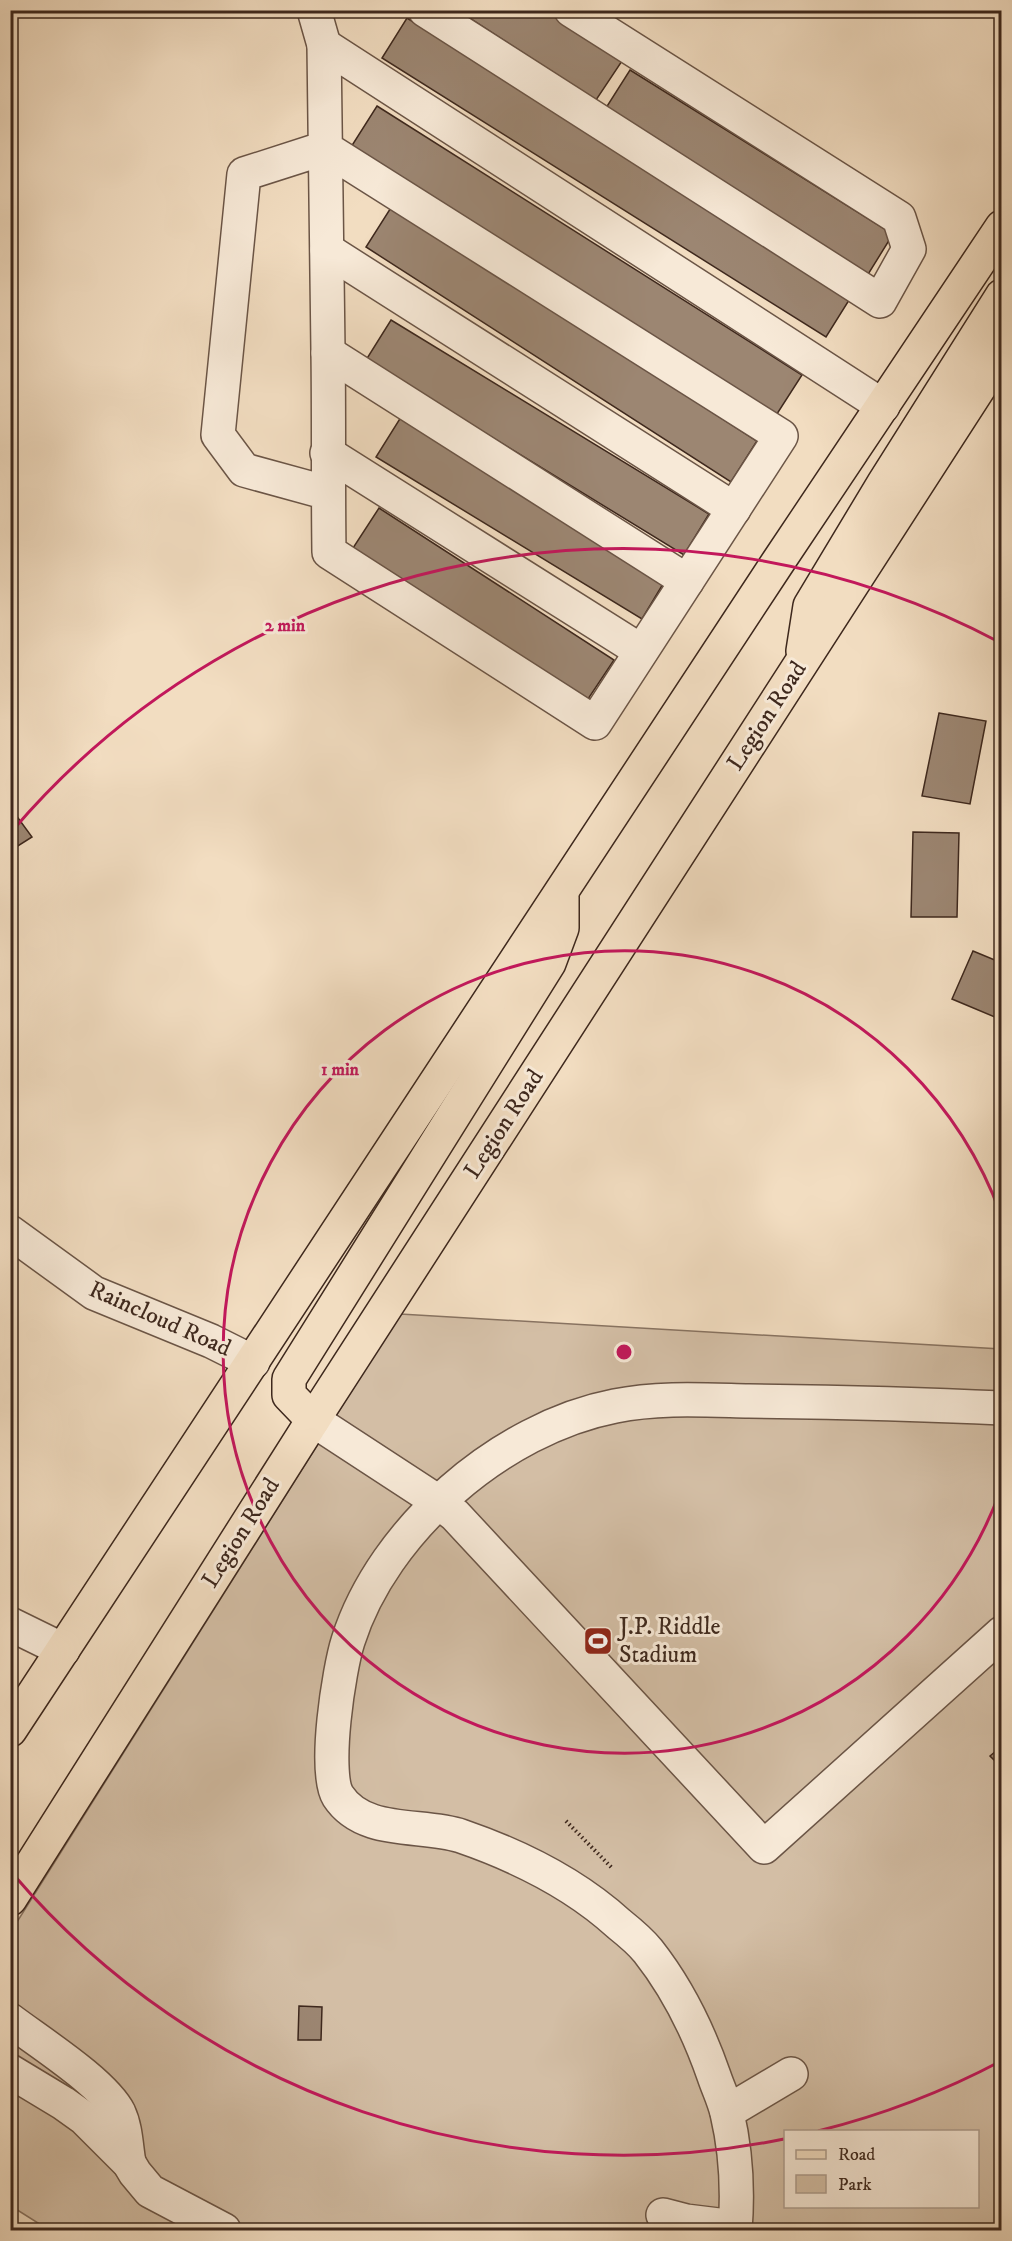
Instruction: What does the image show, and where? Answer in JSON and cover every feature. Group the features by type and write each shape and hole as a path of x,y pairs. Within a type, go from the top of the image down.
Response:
{"main road":[{"path":"10,1730 1002,227"},
{"path":"802,661 810,606 884,483 1002,296"},
{"name":"Legion Road","path":"10,1899 313,1420 1002,352"},
{"path":"313,1420 290,1395 288,1379 549,963 562,928 561,892"}],"street":[{"path":"314,10 324,45 327,453 329,552 595,723 781,436 325,148"},
{"path":"426,10 880,301 909,249 899,218 571,10"},
{"path":"324,45 883,406"},
{"path":"325,148 244,174 218,435 244,470 328,493"},
{"path":"327,250 734,509"},
{"path":"328,353 687,581"},
{"path":"327,453 641,651"},
{"name":"Raincloud Road","path":"10,1232 94,1293 211,1341 253,1362"},
{"path":"663,2215 735,2229 737,2199 727,2112 702,2040 681,1998 645,1947 601,1908 556,1878 487,1845 440,1830 377,1823 363,1818 339,1799 333,1786 333,1736 338,1683 344,1651 355,1617 387,1562 437,1502 517,1442 567,1420 614,1406 666,1400 846,1401 1002,1408"},
{"path":"313,1420 455,1515 764,1847 1002,1633"},
{"path":"10,1624 63,1650"},
{"path":"10,2020 106,2095 124,2125 129,2163"},
{"path":"10,2071 84,2118 129,2163 150,2191 224,2230"},
{"path":"727,2112 791,2074"}],"path":[{"path":"566,1821 613,1869"}],"green space":[{"name":"J.P. Riddle Stadium","path":"400,1314 1001,1349 1001,2230 49,2230 11,2206 10,1933"}],"building":[{"path":"457,10 544,10 622,61 596,100"},
{"path":"407,18 851,297 826,337 382,58"},
{"path":"630,70 893,234 867,276 604,111"},
{"path":"377,106 802,375 775,417 351,147"},
{"path":"392,206 757,441 731,482 366,247"},
{"path":"391,320 709,514 684,555 366,360"},
{"path":"401,417 666,579 642,619 376,457"},
{"path":"379,508 614,660 588,699 353,548"},
{"path":"939,713 986,721 970,804 922,796"},
{"path":"10,807 32,837 10,851"},
{"path":"913,832 959,833 957,917 911,917"},
{"path":"973,951 1002,963 1002,1020 952,999"},
{"path":"1002,1746 1002,1768 990,1756"},
{"path":"299,2006 322,2007 321,2040 298,2040"}],"place":[{"name":"J.P. Riddle Stadium","path":"598,1641"}]}
